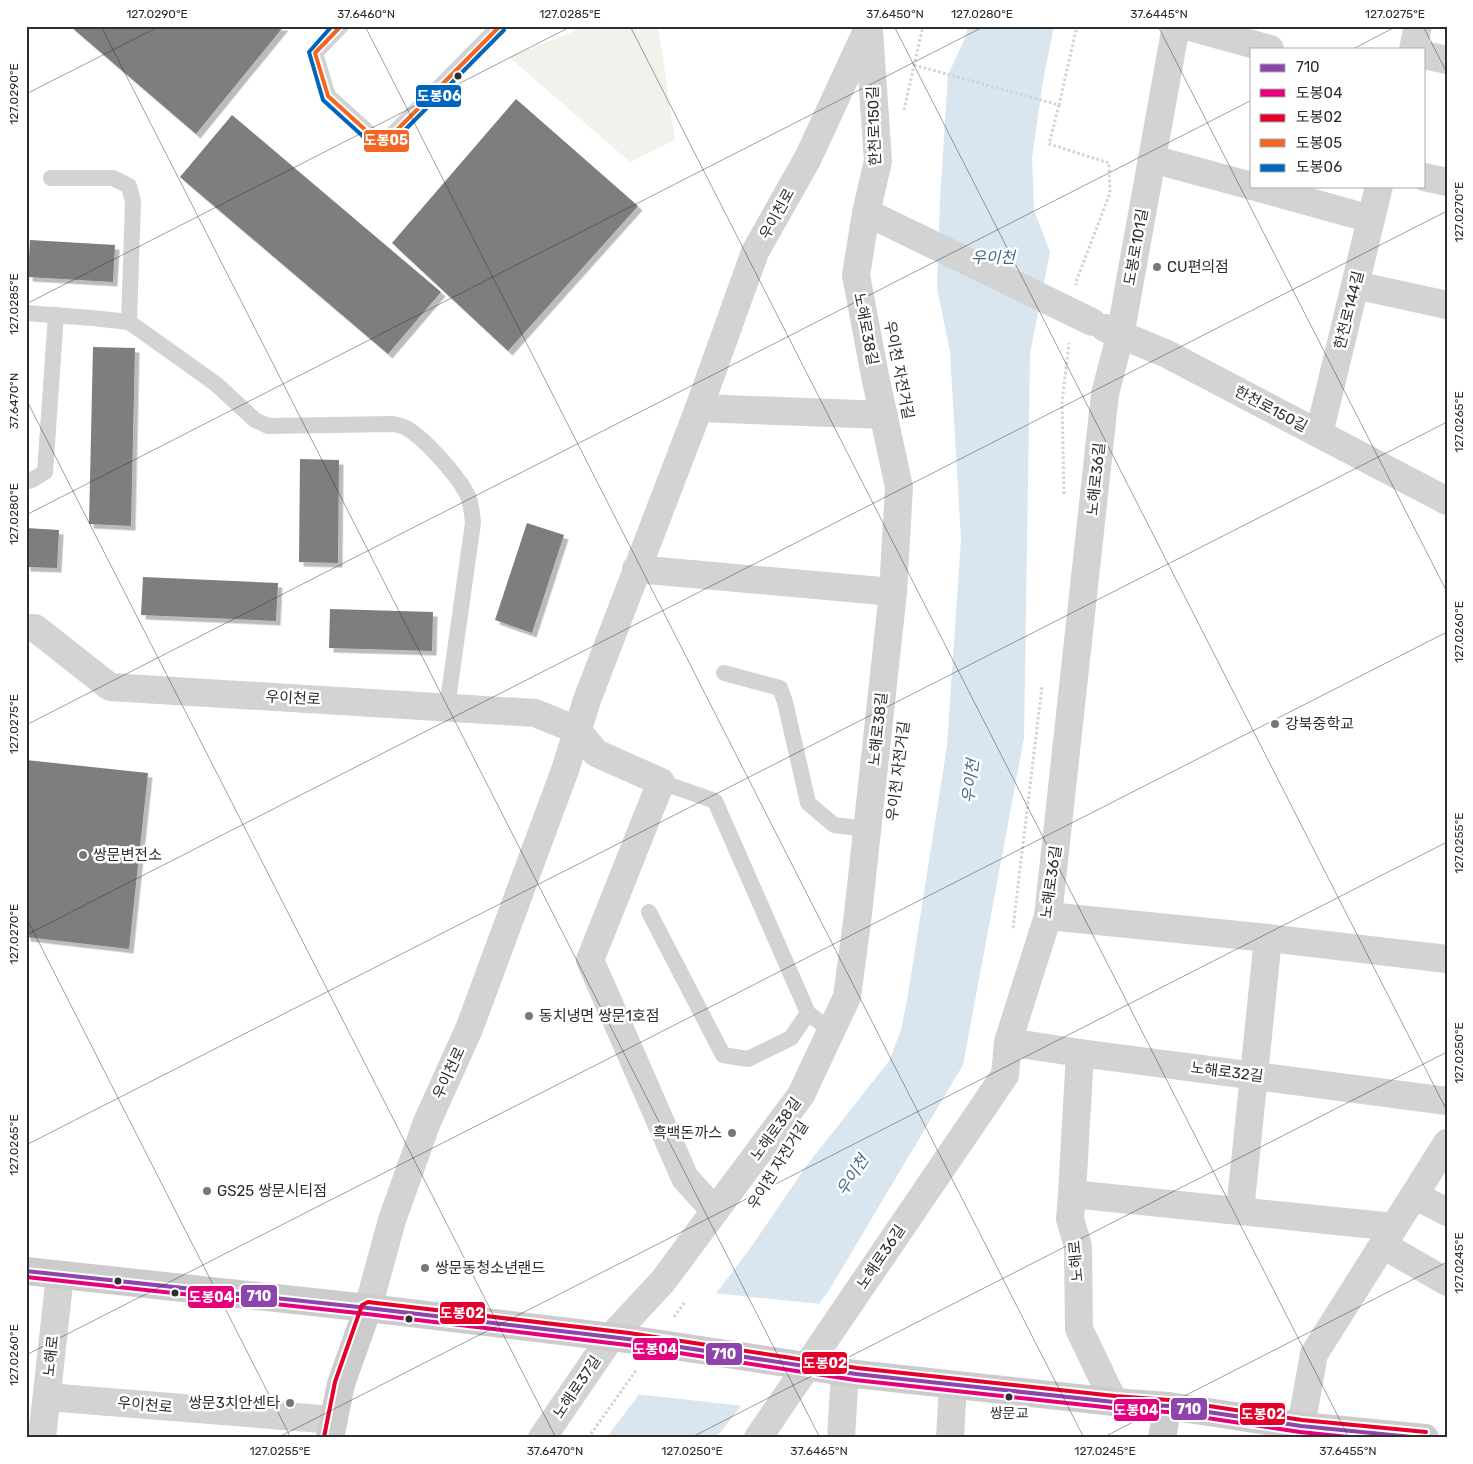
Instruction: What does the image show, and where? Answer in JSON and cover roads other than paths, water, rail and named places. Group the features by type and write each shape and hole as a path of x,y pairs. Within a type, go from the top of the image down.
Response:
{"main road":[{"path":"26,1271 368,1308 620,1338 846,1372 953,1385 1168,1406 1301,1432 1425,1438"},
{"name":"우이천로","path":"332,1429 342,1384 368,1308"},
{"path":"1162,1438 1168,1406"}],"street":[{"name":"도봉로101길","path":"1120,336 1176,26"},
{"path":"1186,26 1266,48"},
{"path":"1413,48 1418,26"},
{"name":"한천로150길","path":"869,27 878,161 871,215 1081,329 1120,336 1167,354 1447,501"},
{"name":"우이천로","path":"368,1308 392,1220 427,1122 469,1029 564,770 587,700 756,252 808,158 869,27"},
{"path":"1426,55 1447,60"},
{"path":"1152,159 1250,185"},
{"path":"1426,177 1447,182"},
{"path":"1259,188 1372,219"},
{"name":"한천로144길","path":"1319,434 1379,188"},
{"name":"노해로38길","path":"620,1338 801,1095 847,998 893,592 899,488 856,275 871,215"},
{"path":"1355,285 1447,305"},
{"name":"노해로36길","path":"758,1438 800,1365 1005,1075 1008,1042 1048,916 1105,394 1120,336"},
{"path":"698,408 884,415"},
{"path":"636,569 893,592"},
{"name":"우이천로","path":"26,628 35,628 110,687 535,713 577,730"},
{"path":"577,730 596,753 661,782 590,960 685,1178 715,1211"},
{"path":"1048,916 1268,938 1447,959"},
{"path":"1240,1212 1268,938"},
{"name":"노해로32길","path":"1008,1042 1447,1101"},
{"name":"노해로","path":"1080,1053 1070,1219 1078,1246 1079,1329 1114,1402"},
{"path":"1301,1432 1314,1354 1447,1143"},
{"path":"1072,1194 1240,1212 1388,1236 1447,1282"},
{"path":"1414,1195 1447,1212"},
{"name":"노해로","path":"42,1438 60,1275"},
{"name":"노해로37길","path":"542,1438 620,1338"},
{"path":"840,1438 846,1372"},
{"path":"950,1438 953,1385"},
{"name":"우이천로","path":"47,1397 332,1429"}],"lane":[{"path":"341,26 315,54 328,96 382,145 500,26"},
{"path":"51,178 113,178 129,186 133,202 129,322"},
{"path":"26,313 129,322 216,384 255,420 268,426 393,424 407,428 420,438 441,460 466,494 473,523 447,707"},
{"path":"26,482 44,472 56,316"},
{"path":"724,673 780,688 785,702 808,803 834,825 867,829"},
{"path":"661,782 714,801 808,1013 831,1031"},
{"path":"649,912 722,1055 748,1059 791,1038 808,1013"}],"water":[{"name":"우이천","path":"968,26 1054,26 1043,81 1032,158 1034,210 1050,252 1030,354 1024,738 963,1065 828,1292 715,1438 606,1438 749,1250 807,1165 889,1061 901,1030 947,746 961,539 950,352 937,288 940,199 948,75 965,38"}],"place":[{"name":"CU편의점","path":"1157,267"},
{"name":"강북중학교","path":"1275,724"},
{"name":"쌍문변전소","path":"83,855"},
{"name":"동치냉면 쌍문1호점","path":"529,1016"},
{"name":"흑백돈까스","path":"732,1133"},
{"name":"GS25 쌍문시티점","path":"207,1191"},
{"name":"쌍문동청소년랜드","path":"425,1268"},
{"name":"쌍문교","path":"1009,1397"},
{"name":"쌍문3치안센타","path":"290,1403"}]}
